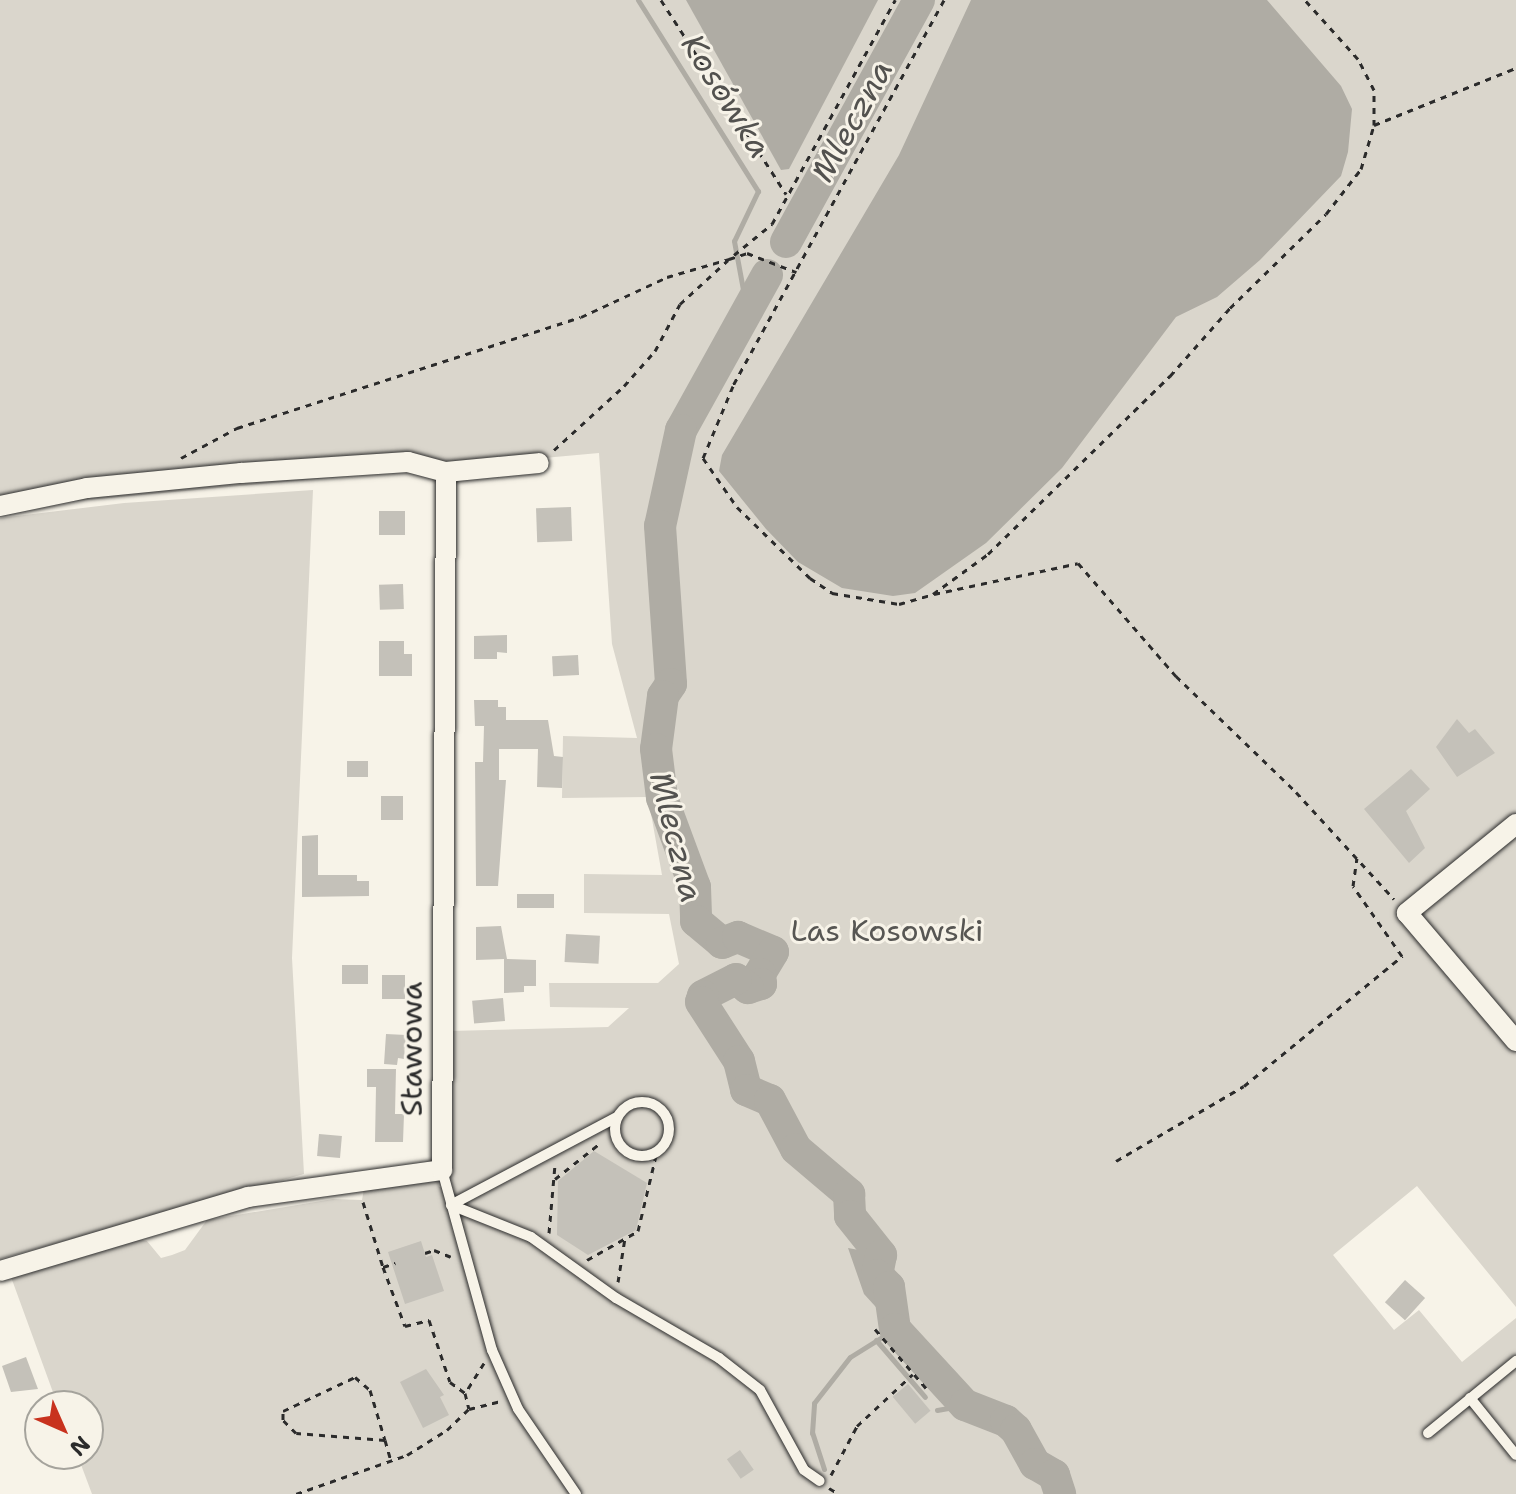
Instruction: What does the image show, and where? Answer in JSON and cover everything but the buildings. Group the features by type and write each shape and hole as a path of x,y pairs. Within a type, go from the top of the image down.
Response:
{"street":[{"path":"0,506 87,488 241,473 408,462 446,472 539,463"},
{"name":"Stawowa","path":"442,1170 446,472"},
{"path":"1516,824 1407,913 1516,1041"},
{"path":"0,1271 248,1197 442,1170"}],"lane":[{"path":"451,1205 617,1117 635,1102 660,1109 668,1133 657,1151 645,1156 628,1152 615,1132 617,1117"},
{"path":"442,1170 492,1350 512,1398 576,1494"},
{"path":"451,1205 547,1249 616,1298 719,1358 754,1384 819,1480"},
{"path":"1428,1433 1516,1361"},
{"path":"1470,1398 1516,1455"}],"path":[{"path":"661,0 786,194"},
{"path":"539,463 624,386 655,351 680,304 772,224 895,0"},
{"path":"944,0 708,436 703,458 707,470 779,551 832,593 899,604 1078,563 1176,676 1357,858 1407,913"},
{"path":"933,594 988,554 1060,485 1326,214 1361,169 1374,125 1374,90 1358,59 1305,0"},
{"path":"1374,125 1515,69 1516,63"},
{"path":"175,462 237,428 581,317 667,277 747,253 796,272"},
{"path":"1116,1161 1244,1086 1402,956 1353,886 1357,858"},
{"path":"554,1180 615,1132"},
{"path":"547,1249 556,1149"},
{"path":"573,1267 638,1231 657,1151"},
{"path":"362,1195 383,1267 405,1326 429,1320 450,1382 465,1393 469,1409"},
{"path":"616,1298 625,1238"},
{"path":"425,1253 434,1250 465,1258"},
{"path":"383,1267 395,1263"},
{"path":"875,1329 926,1388"},
{"path":"465,1393 492,1350"},
{"path":"819,1480 857,1426 913,1374"},
{"path":"385,1440 296,1433 283,1420 283,1411 355,1377 370,1390 385,1440 391,1461"},
{"path":"296,1494 421,1448 469,1409 512,1398"}],"green space":[{"name":"Las Kosowski","path":"0,0 1516,0 1516,1307 1417,1186 1333,1255 1394,1330 1419,1310 1462,1362 1516,1318 1516,1494 92,1494 83,1470 104,1470 104,1390 52,1390 11,1277 134,1239 147,1241 161,1258 172,1255 185,1250 207,1220 333,1199 362,1200 364,1189 437,1179 439,1187 449,1186 450,1031 608,1027 629,1008 550,1007 549,983 658,983 679,964 669,914 584,913 584,874 662,875 648,797 562,798 563,736 637,738 612,644 599,453 0,508"},
{"path":"313,490 292,958 304,1174 0,1259 0,518 124,503"}],"shaded area":[{"path":"686,0 878,0 789,169 781,170"},
{"path":"971,0 1267,0 1341,86 1352,109 1348,152 1341,176 1260,260 1217,297 1176,317 1062,468 986,543 915,593 893,596 842,588 798,562 766,529 719,471 722,455 899,155"},
{"path":"848,1248 859,1250 887,1281 900,1321 919,1345 911,1352 880,1328 885,1317 864,1294"}],"waterway":[{"name":"Kosówka","path":"638,0 758,191 734,241 747,311"},
{"name":"Mleczna","path":"786,242 919,0"},
{"name":"Mleczna","path":"767,275 681,430 660,526 671,684 663,696 656,749 662,798 695,887 696,921 722,943 738,937 773,952 760,974 761,984 748,988 736,979 703,996 701,1002 739,1061 746,1090 770,1100 796,1149 849,1194 850,1216 881,1255 877,1275 889,1287 895,1329 965,1405 1006,1421 1016,1430 1035,1464 1054,1475 1060,1494"},
{"path":"824,1469 812,1433 814,1403 850,1357 890,1332"},
{"path":"876,1340 925,1397"},
{"path":"937,1410 965,1405"}]}
